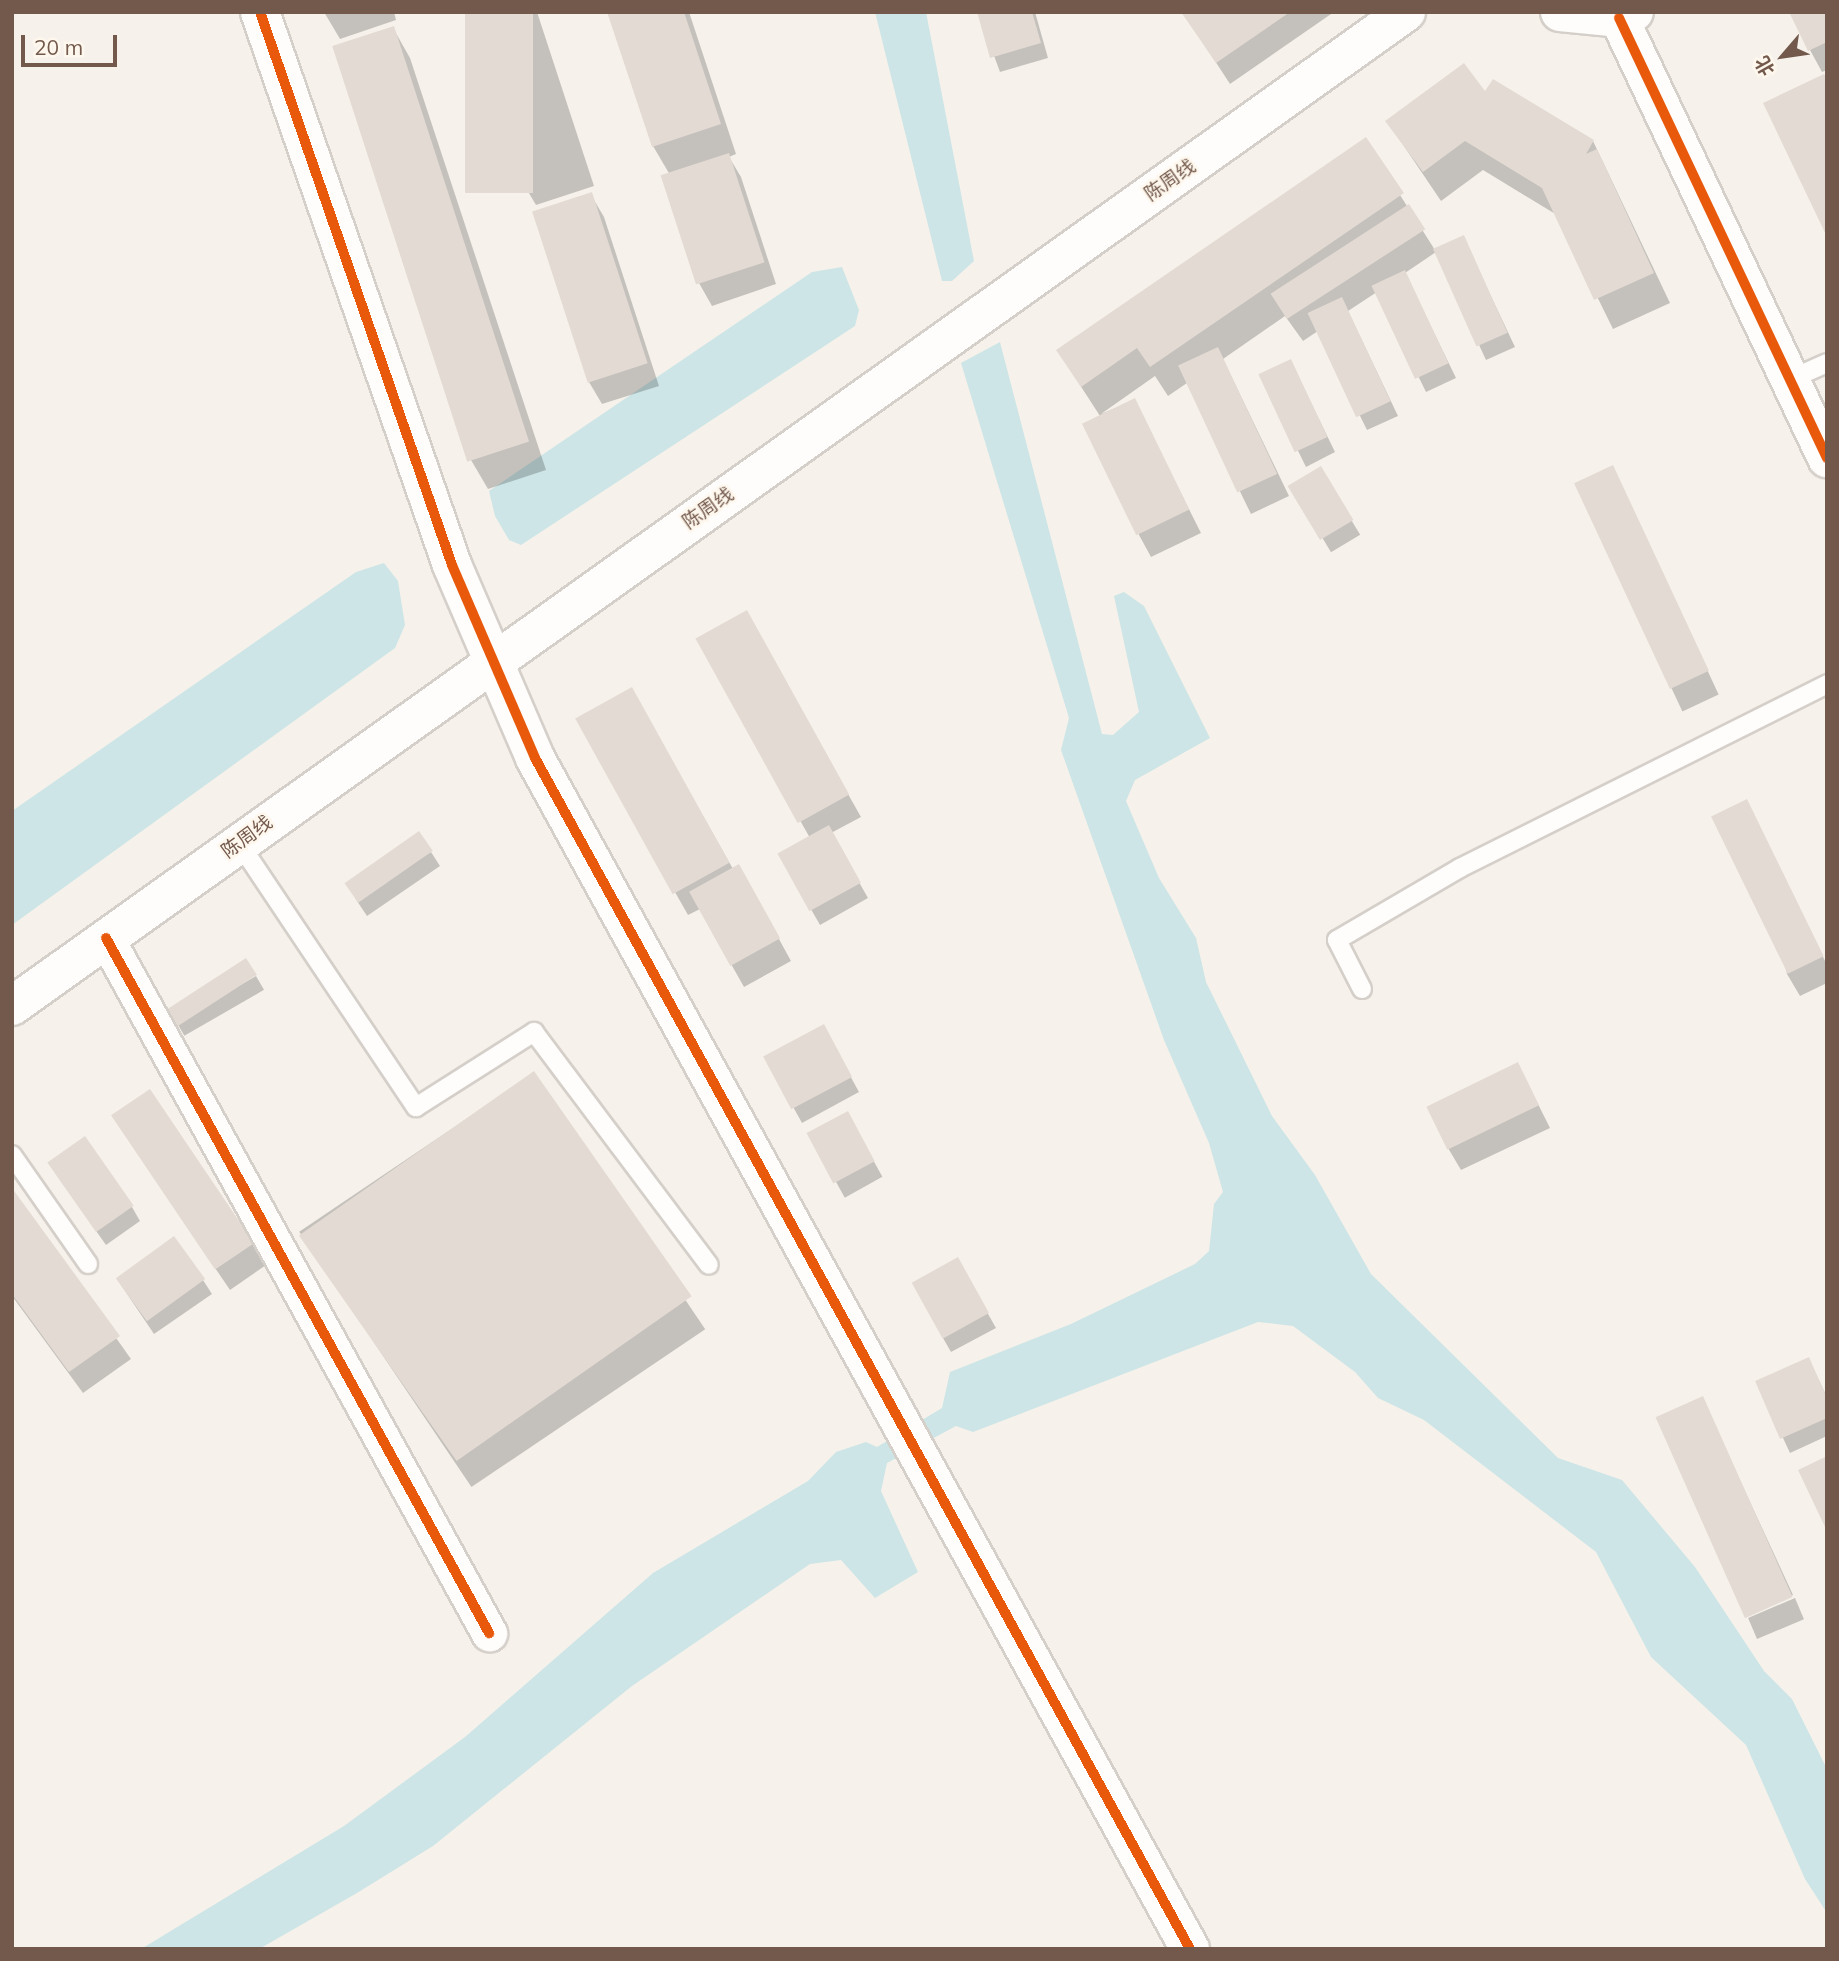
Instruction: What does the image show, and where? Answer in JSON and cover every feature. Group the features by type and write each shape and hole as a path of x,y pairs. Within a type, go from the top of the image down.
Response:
{"street":[{"path":"260,12 452,565 535,758 1190,1949"},
{"name":"陈周线","path":"12,1006 1406,12"},
{"path":"1560,12 1626,15 1827,458"},
{"path":"106,938 489,1633"}],"lane":[{"path":"1791,379 1827,363"},
{"path":"1362,989 1337,940 1460,869 1827,684"},
{"path":"239,843 416,1107 534,1032 709,1265"},
{"path":"12,1155 88,1265"}],"water":[{"path":"875,12 926,12 974,261 952,281 942,281"},
{"path":"842,267 859,310 855,326 521,545 509,540 495,516 489,491 812,272"},
{"path":"1000,342 1102,734 1113,735 1139,712 1114,596 1124,592 1144,606 1210,738 1135,780 1126,801 1159,878 1196,938 1206,982 1272,1116 1315,1175 1371,1274 1558,1458 1622,1480 1695,1567 1764,1671 1792,1699 1827,1769 1827,1913 1805,1879 1746,1745 1651,1657 1596,1552 1424,1420 1378,1398 1355,1372 1293,1326 1258,1322 973,1432 956,1426 887,1463 881,1491 918,1572 875,1598 841,1560 810,1564 632,1686 433,1846 357,1893 259,1949 141,1949 344,1826 465,1737 653,1573 808,1481 836,1452 866,1442 877,1447 942,1408 950,1372 1071,1324 1195,1264 1209,1251 1214,1204 1223,1192 1209,1143 1164,1040 1061,750 1069,718 961,363"},
{"path":"384,563 398,581 405,625 395,648 12,925 12,811 356,572"}],"building":[{"path":"465,12 533,12 533,193 465,193"},
{"path":"607,12 684,12 721,124 652,147"},
{"path":"977,12 1032,12 1041,43 990,58"},
{"path":"1181,12 1290,12 1216,63"},
{"path":"1789,12 1827,12 1827,42 1808,51"},
{"path":"394,26 529,442 467,462 332,46"},
{"path":"1464,63 1485,91 1493,79 1594,140 1586,154 1597,149 1654,273 1594,300 1542,188 1465,141 1423,172 1385,121"},
{"path":"1824,74 1827,79 1827,237 1763,103"},
{"path":"1366,137 1404,193 1150,367 1137,348 1081,387 1056,350"},
{"path":"729,153 765,262 696,285 661,175"},
{"path":"592,192 648,363 588,383 532,211"},
{"path":"1409,204 1425,229 1287,319 1271,294"},
{"path":"1464,235 1508,333 1476,347 1433,249"},
{"path":"1405,270 1449,363 1415,379 1371,286"},
{"path":"1342,297 1391,401 1356,417 1308,313"},
{"path":"1218,347 1277,474 1237,492 1178,366"},
{"path":"1291,359 1327,437 1295,452 1258,374"},
{"path":"1135,398 1189,509 1136,535 1082,424"},
{"path":"1613,465 1709,671 1670,689 1574,483"},
{"path":"1321,466 1353,520 1320,540 1288,486"},
{"path":"747,610 849,795 798,823 695,639"},
{"path":"632,687 729,863 673,894 575,719"},
{"path":"1747,799 1824,956 1788,974 1711,817"},
{"path":"829,825 861,883 809,911 777,854"},
{"path":"419,831 433,851 358,903 344,883"},
{"path":"739,864 780,938 730,966 689,892"},
{"path":"246,958 257,975 177,1027 166,1010"},
{"path":"824,1024 852,1077 791,1109 763,1056"},
{"path":"1518,1062 1539,1105 1447,1150 1426,1107"},
{"path":"534,1071 692,1296 457,1461 299,1236"},
{"path":"150,1089 254,1243 215,1269 111,1115"},
{"path":"848,1111 875,1161 833,1183 807,1133"},
{"path":"85,1136 134,1206 96,1232 47,1162"},
{"path":"12,1188 120,1336 69,1372 12,1294"},
{"path":"174,1236 205,1279 147,1321 116,1278"},
{"path":"958,1257 989,1313 943,1339 912,1283"},
{"path":"1809,1357 1827,1398 1827,1418 1780,1439 1755,1381"},
{"path":"1703,1396 1792,1597 1745,1618 1655,1417"},
{"path":"1827,1456 1827,1526 1825,1527 1798,1470"}],"cycle path":[{"path":"260,12 452,565 535,758 1190,1949"},
{"path":"1619,18 1827,458"},
{"path":"106,938 489,1633"}]}
